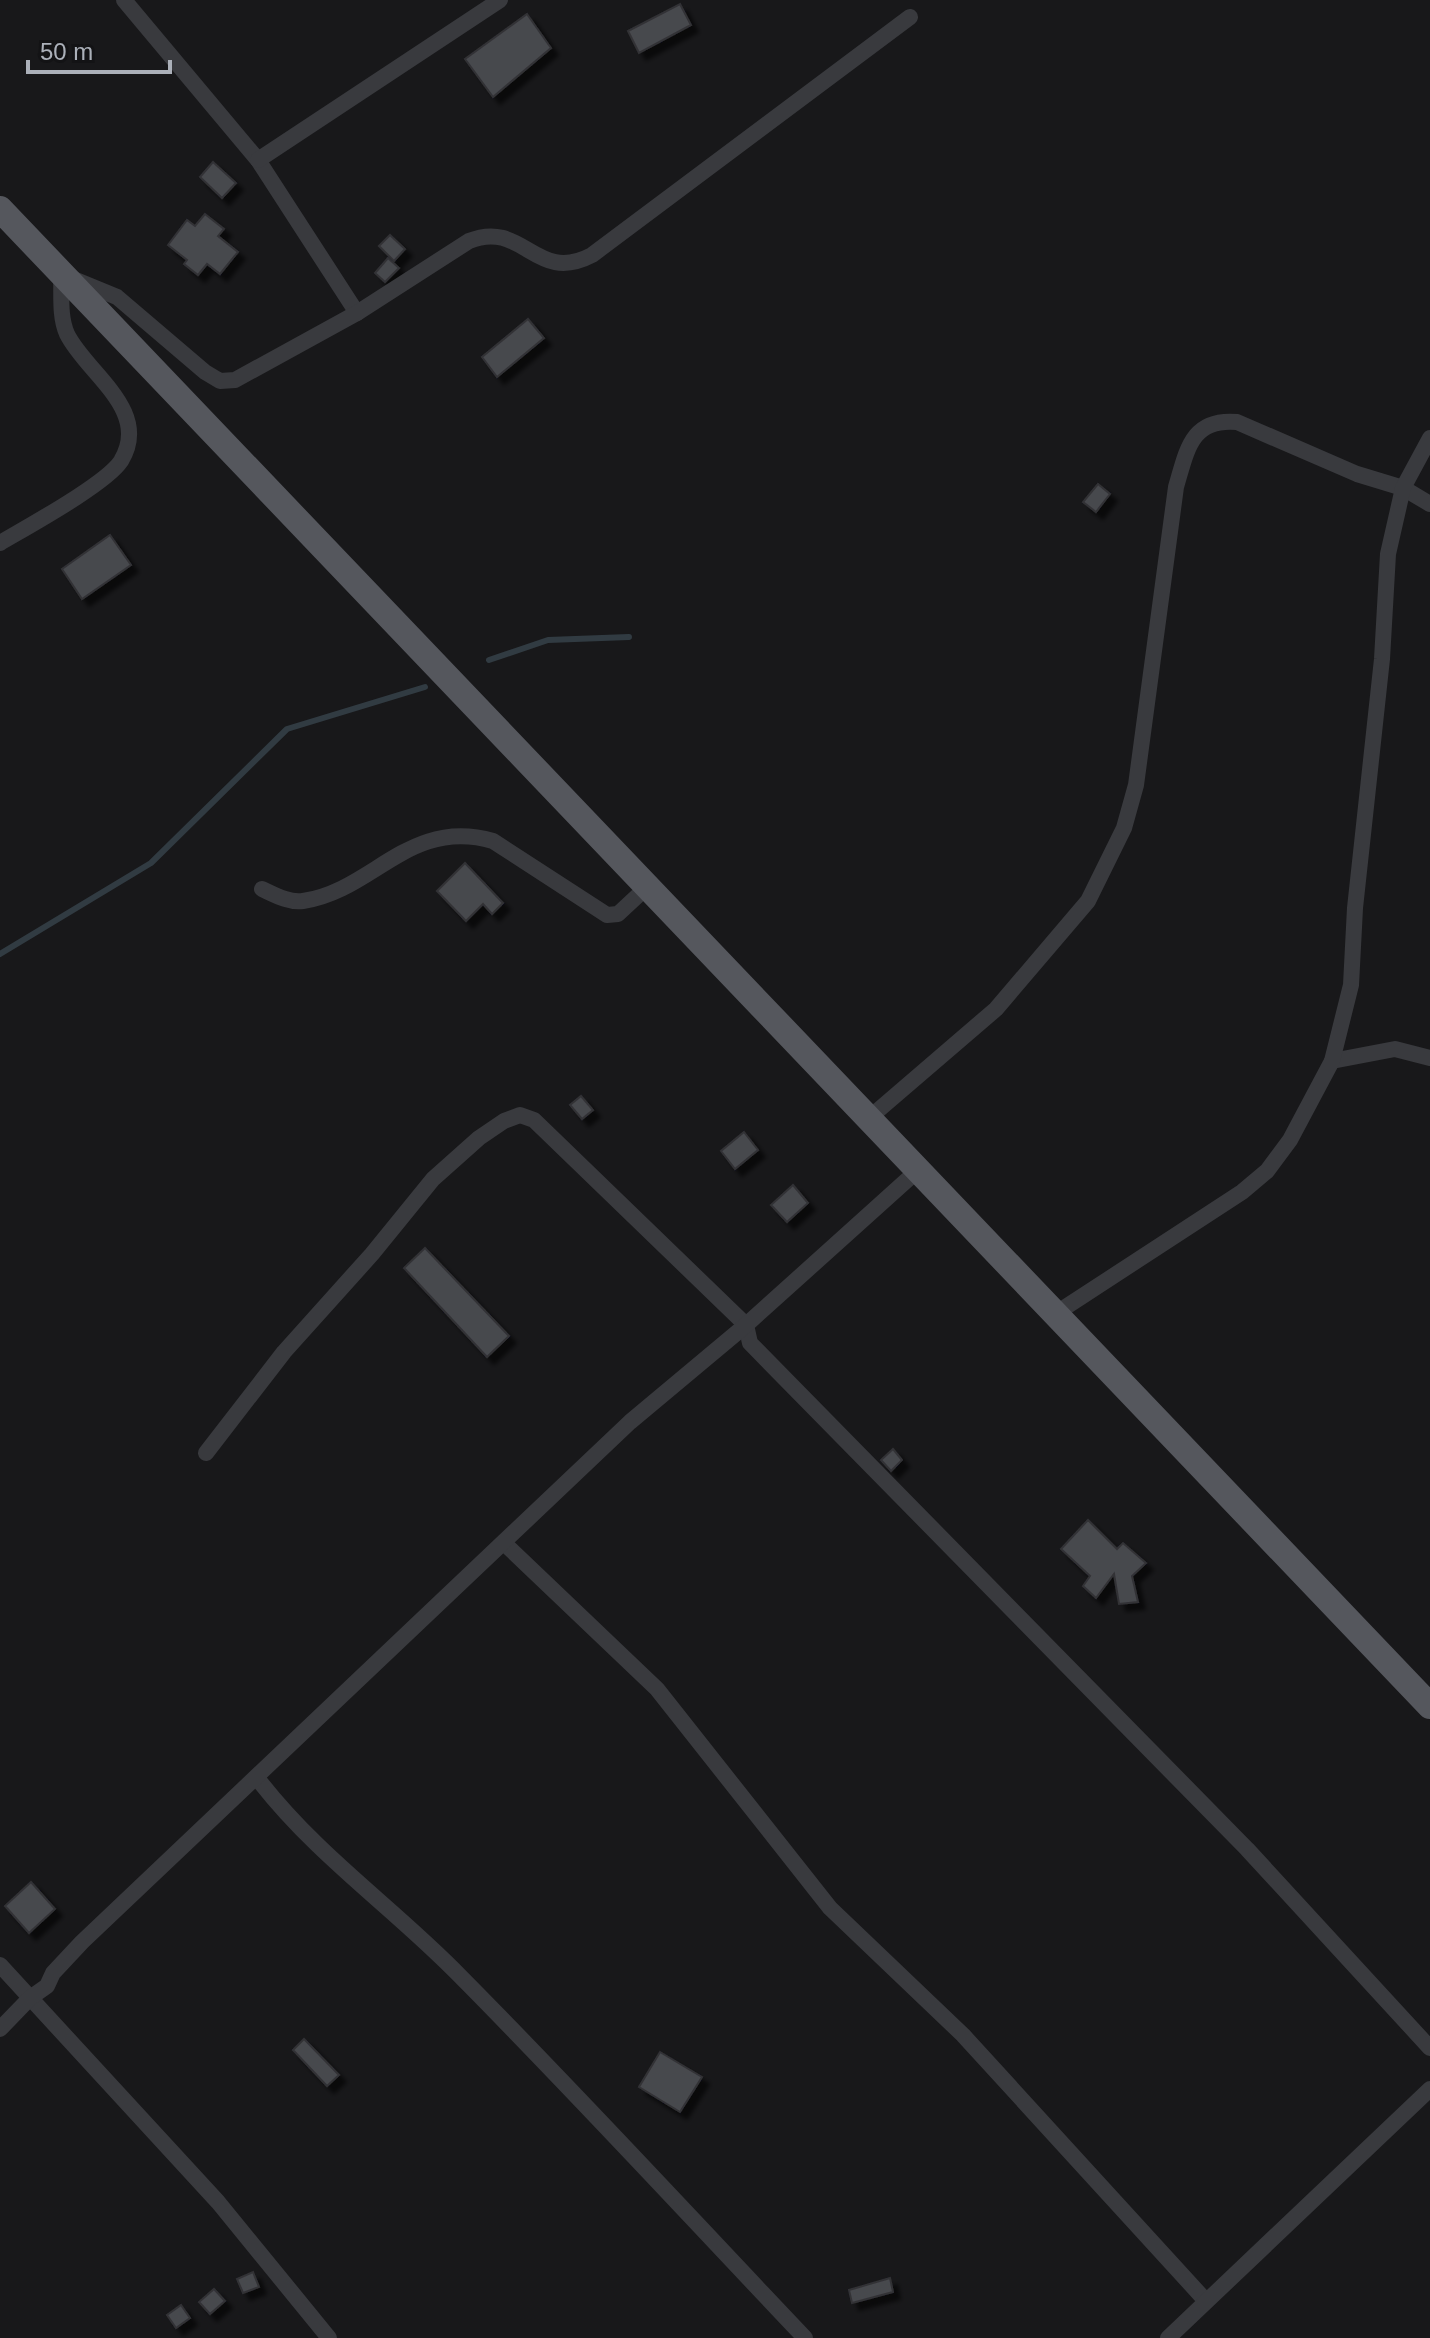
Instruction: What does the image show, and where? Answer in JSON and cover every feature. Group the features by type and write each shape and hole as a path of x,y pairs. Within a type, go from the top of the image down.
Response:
{"main road":[{"path":"0,209 181,395 1430,1706"}],"street":[{"path":"124,0 258,160 357,313"},
{"path":"258,160 500,0"},
{"path":"0,543 103,477 120,462 128,444 128,424 118,398 68,336 62,318 61,274 117,297 205,372 220,381 235,380 357,313 469,241 488,233 503,237 553,263 575,264 910,17"},
{"path":"868,1119 996,1009 1088,901 1105,873 1124,828 1136,785 1176,487 1186,452 1200,430 1215,420 1237,422 1357,474 1403,488 1430,504"},
{"path":"1055,1314 1242,1192 1267,1171 1290,1140 1332,1061 1351,985 1356,897 1382,659 1388,554 1403,488 1430,438"},
{"path":"262,889 287,900 303,901 341,888 398,852 472,835 493,841 607,915 618,914 647,887"},
{"path":"1332,1061 1395,1049 1430,1058"},
{"path":"206,1453 284,1352 372,1254 433,1179 479,1138 520,1115 534,1120 746,1325 750,1343 1247,1849 1430,2048"},
{"path":"0,2029 30,1998 47,1986 53,1973 82,1942 505,1544 630,1422 746,1325 917,1171"},
{"path":"505,1544 657,1689 830,1908 963,2035 1206,2301"},
{"path":"257,1778 291,1822 315,1846 459,1975 805,2338"},
{"path":"0,1965 208,2190 329,2338"},
{"path":"1168,2338 1430,2089"}],"building":[{"path":"680,4 691,25 639,53 628,31"},
{"path":"527,14 551,48 493,97 465,59"},
{"path":"213,162 236,183 222,198 200,177"},
{"path":"205,214 224,229 218,236 238,252 220,274 207,264 198,275 184,264 187,260 168,245 187,220 195,226"},
{"path":"390,235 405,249 394,261 379,246"},
{"path":"388,258 399,268 385,282 375,273"},
{"path":"528,319 544,338 497,377 482,357"},
{"path":"1098,484 1110,494 1096,512 1083,502"},
{"path":"110,535 131,565 82,599 62,569"},
{"path":"465,863 503,903 492,914 483,904 466,921 437,891"},
{"path":"581,1096 593,1110 582,1119 570,1105"},
{"path":"744,1132 758,1150 735,1169 721,1151"},
{"path":"793,1185 808,1203 787,1222 771,1205"},
{"path":"425,1248 509,1336 487,1357 404,1268"},
{"path":"893,1449 902,1460 891,1471 881,1460"},
{"path":"1088,1520 1117,1549 1123,1543 1146,1563 1132,1576 1138,1602 1119,1604 1114,1574 1096,1598 1083,1586 1090,1576 1061,1549"},
{"path":"31,1882 55,1909 29,1933 5,1906"},
{"path":"304,2039 339,2075 327,2086 293,2050"},
{"path":"660,2052 702,2077 680,2112 639,2087"},
{"path":"253,2272 259,2287 243,2293 237,2279"},
{"path":"890,2278 893,2292 852,2303 849,2290"},
{"path":"214,2289 225,2301 210,2314 199,2302"},
{"path":"181,2305 190,2318 176,2328 167,2315"}],"waterway":[{"path":"489,660 548,640 629,637"},
{"path":"0,954 151,863 287,729 425,687"}]}
